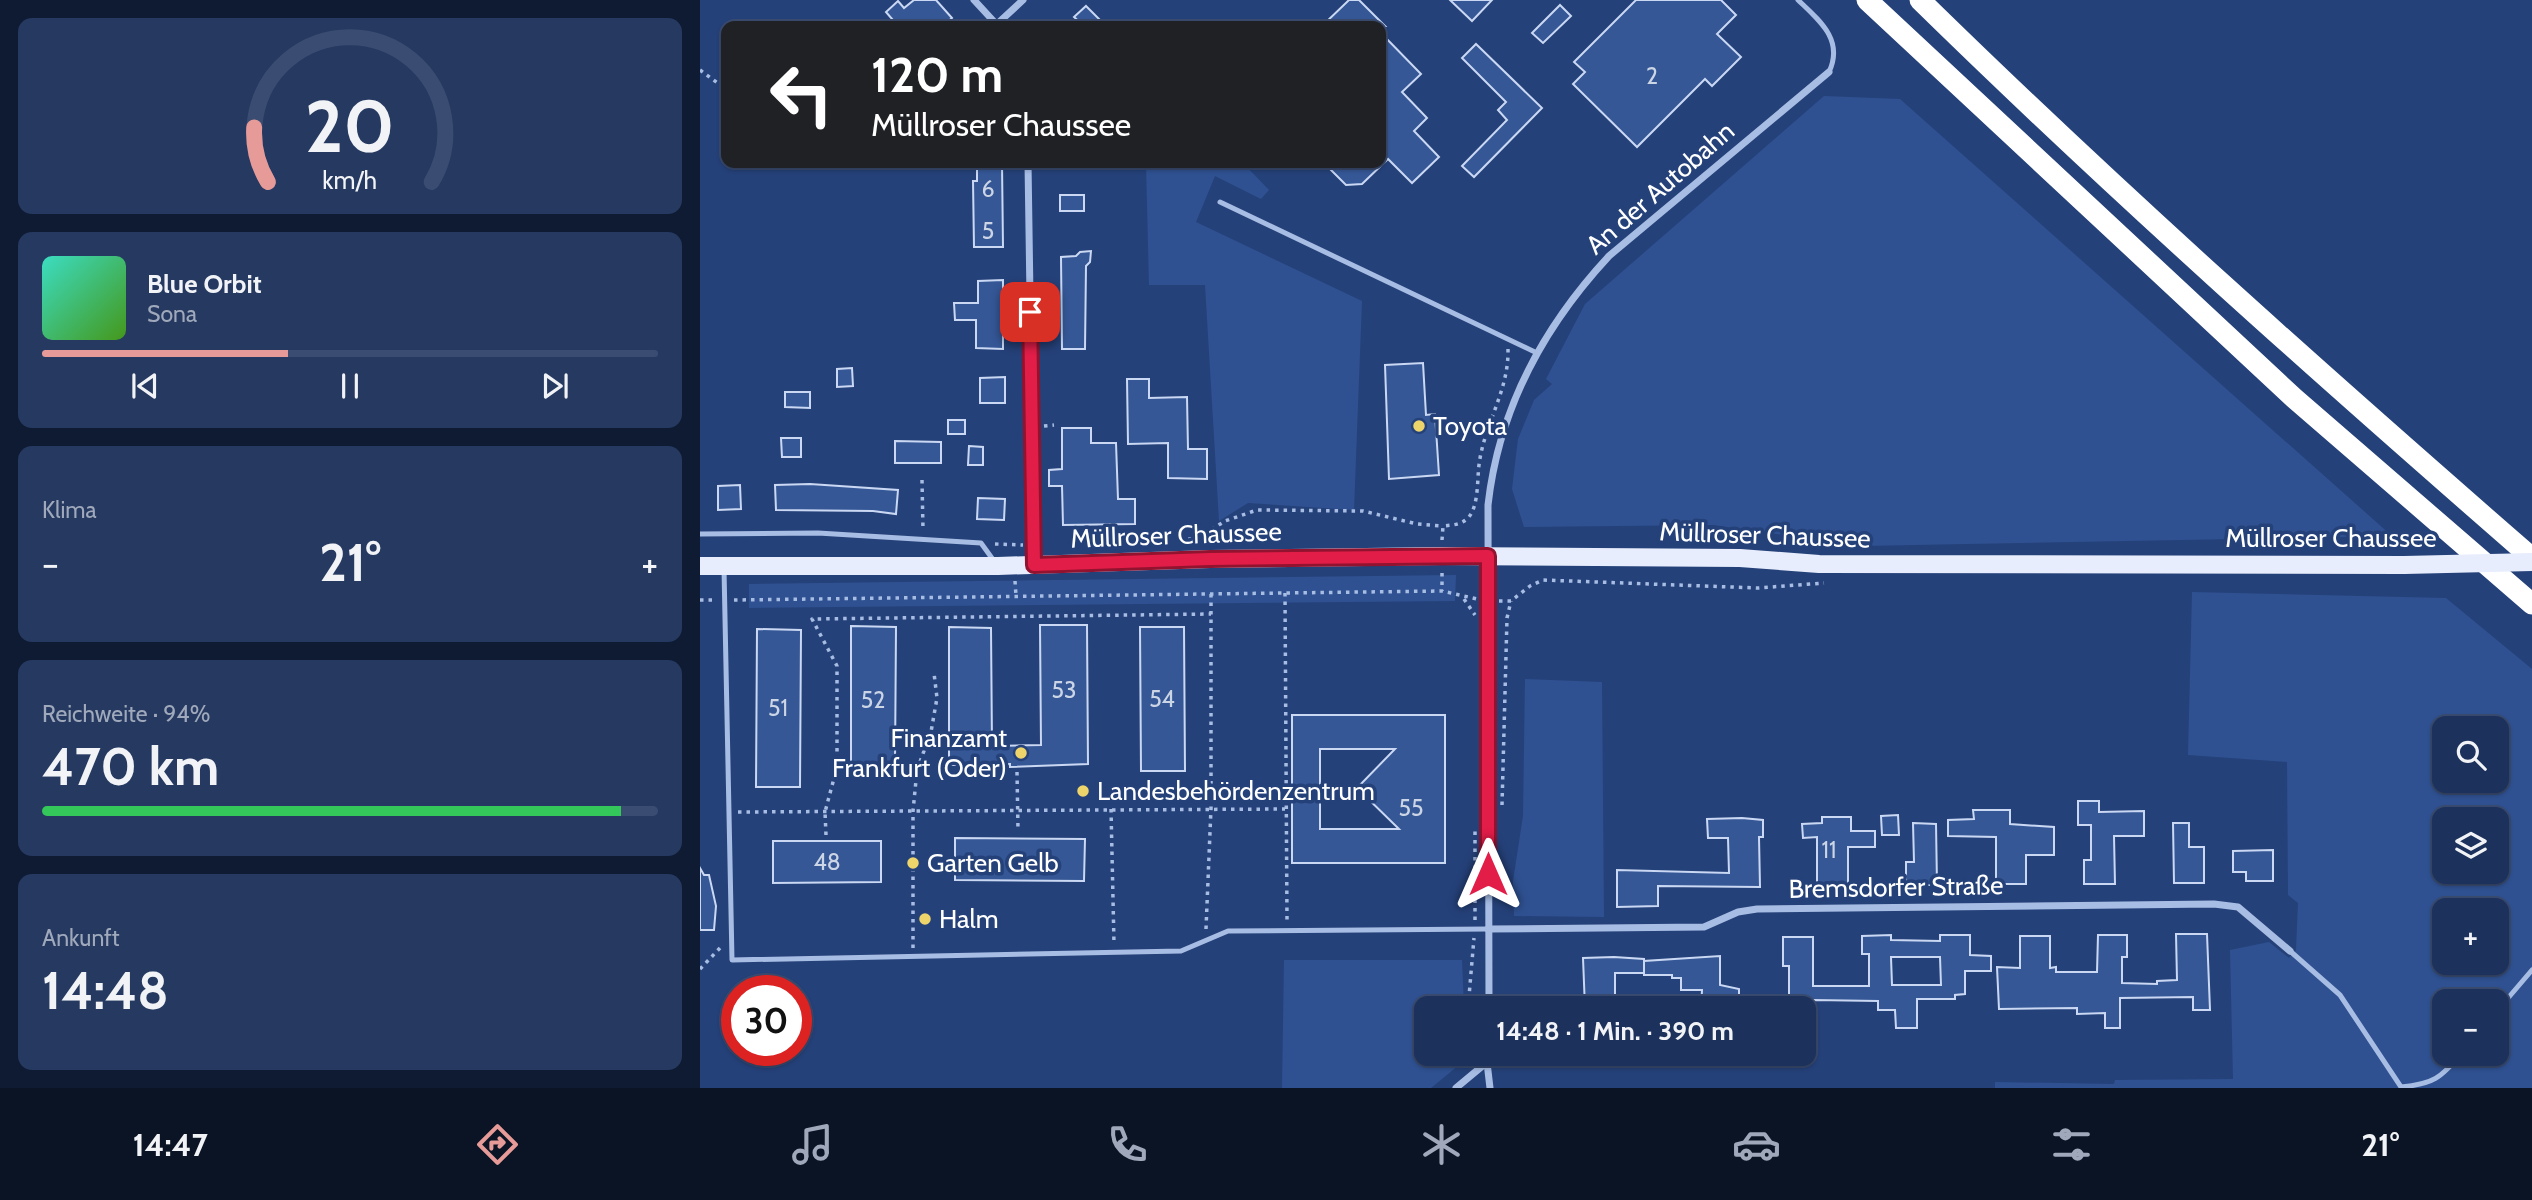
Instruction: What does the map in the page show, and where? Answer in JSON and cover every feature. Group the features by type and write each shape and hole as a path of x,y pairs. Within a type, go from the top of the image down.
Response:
{"highway":[{"path":"1867,0 2294,398 2532,604"},
{"path":"1920,0 2058,135 2262,321 2532,560"}],"main road":[{"name":"Müllroser Chaussee","path":"700,566 998,566 1442,556 1740,558 1819,564 2404,565 2532,560"}],"street":[{"path":"974,0 993,21"},
{"path":"1001,21 1023,0"},
{"name":"An der Autobahn","path":"1489,996 1488,556 1493,461 1506,421 1537,353 1557,319 1609,256 1829,72"},
{"path":"1027,168 1034,565"},
{"name":"Bremsdorfer Straße","path":"1488,929 1704,927 1738,912 1757,909 2214,904 2238,906 2290,951"},
{"path":"1455,1088 1482,1066"},
{"path":"1486,1066 1490,1088"}],"lane":[{"path":"1798,0 1824,24 1834,43 1834,60 1829,72"},
{"path":"1220,202 1537,353"},
{"path":"700,534 818,533 981,543 998,566"},
{"path":"724,566 732,960 1181,951 1206,938 1228,931 1488,929"},
{"path":"2290,951 2340,995 2401,1087 2419,1085 2441,1077 2451,1066"},
{"path":"2509,997 2532,970"}],"path":[{"path":"700,70 721,86"},
{"path":"1177,541 1200,537 1225,521 1257,510 1363,511 1417,524 1456,525 1468,517 1474,505 1480,453 1508,372 1508,339"},
{"path":"922,480 923,539"},
{"path":"700,600 1442,592 1443,526"},
{"path":"981,543 1033,546"},
{"path":"1285,592 1287,930"},
{"path":"1206,938 1210,808 1211,594"},
{"path":"1462,597 1475,613 1475,627"},
{"path":"1502,807 1507,618 1511,601"},
{"path":"826,835 825,812 838,767 836,666 812,619 1211,614"},
{"path":"913,957 913,811 916,770 931,732 937,698 934,673"},
{"path":"1017,772 1018,830"},
{"path":"1111,809 1114,953"},
{"path":"728,812 1285,809"},
{"path":"1469,996 1475,929 1475,819"},
{"path":"700,969 731,936"}],"shaded area":[{"path":"1824,96 1900,99 2392,536 1861,546 1713,525 1524,527 1512,489 1518,439 1534,400 1552,384 1546,379 1585,304"},
{"path":"1146,168 1248,168 1269,190 1261,199 1215,176 1196,222 1362,301 1354,510 1248,503 1219,521 1205,285 1149,285"},
{"path":"1456,575 1455,601 749,608 749,584"},
{"path":"2192,592 2446,598 2532,669 2532,1088 1995,1088 1995,1082 2114,1084 2115,1080 2233,1079 2230,950 2269,942 2289,958 2296,950 2298,903 2288,895 2287,762 2188,755"},
{"path":"1525,679 1602,682 1604,917 1514,916 1513,881 1523,816"},
{"path":"1284,960 1462,960 1464,996 1414,996 1414,1066 1458,1066 1431,1088 1282,1088"}],"building":[{"path":"914,0 936,0 952,18 949,21 894,21 886,12 898,1 904,8"},
{"path":"1349,0 1359,0 1380,21 1327,21"},
{"path":"1450,0 1492,0 1472,21"},
{"path":"1636,0 1721,0 1736,15 1717,34 1741,57 1712,86 1705,79 1637,147 1573,84 1585,72 1574,62"},
{"path":"1560,5 1571,16 1543,43 1532,33"},
{"path":"1086,6 1101,21 1078,21 1074,17"},
{"path":"1386,38 1421,74 1402,92 1427,118 1414,131 1439,157 1412,183 1388,159 1386,161"},
{"path":"1476,44 1542,108 1474,177 1462,166 1507,120 1498,110 1506,102 1462,58"},
{"path":"977,168 1002,168 1003,247 974,247 973,181 977,181"},
{"path":"1329,168 1379,168 1362,184 1346,185"},
{"path":"1060,195 1084,195 1084,211 1060,211"},
{"path":"1091,251 1090,262 1086,266 1085,349 1062,349 1061,257"},
{"path":"1003,280 1003,349 976,348 976,320 955,320 954,303 978,303 978,281"},
{"path":"1423,363 1426,415 1435,414 1439,475 1389,479 1385,365"},
{"path":"852,368 853,386 837,387 837,369"},
{"path":"1005,377 1005,403 980,403 980,378"},
{"path":"1127,379 1149,379 1149,398 1187,397 1188,449 1207,449 1207,479 1168,478 1168,443 1128,444"},
{"path":"785,392 810,392 810,408 785,407"},
{"path":"948,420 965,420 965,434 948,434"},
{"path":"1062,428 1091,428 1091,443 1116,443 1118,499 1135,499 1135,524 1063,525 1062,486 1049,486 1049,470 1062,469"},
{"path":"781,438 801,438 801,457 782,457"},
{"path":"895,441 941,442 941,463 895,463"},
{"path":"969,446 983,447 983,465 968,465"},
{"path":"810,484 898,490 896,514 873,511 776,510 775,485"},
{"path":"740,485 741,509 718,510 718,486"},
{"path":"978,498 1005,499 1004,520 977,519"},
{"path":"1040,625 1087,625 1088,764 1010,767 1010,764 949,765 949,627 991,628 992,746 1041,745"},
{"path":"851,626 896,627 895,766 851,766"},
{"path":"1140,627 1184,627 1185,771 1141,771"},
{"path":"757,629 801,630 800,787 756,787"},
{"path":"1292,715 1445,715 1445,863 1292,863","holes":["1320,749 1395,749 1357,788 1399,829 1320,829"]},
{"path":"2078,801 2099,801 2099,812 2144,811 2144,836 2114,836 2115,884 2084,884 2084,860 2091,860 2091,825 2078,825"},
{"path":"1973,810 2010,810 2010,824 2054,827 2054,855 2026,855 2026,884 1996,884 1996,837 1948,836 1948,820 1974,819"},
{"path":"1898,815 1899,835 1882,835 1881,816"},
{"path":"1822,817 1851,817 1851,831 1875,831 1875,847 1848,847 1848,886 1817,886 1817,837 1803,838 1802,824 1822,823"},
{"path":"1707,819 1763,820 1763,837 1759,837 1760,887 1658,886 1658,906 1617,907 1617,870 1729,873 1728,838 1708,838"},
{"path":"1913,823 1936,824 1937,885 1906,885 1906,862 1914,862"},
{"path":"2173,823 2189,823 2189,847 2204,847 2204,883 2174,883"},
{"path":"955,838 1085,839 1084,881 955,880"},
{"path":"773,841 881,841 881,882 773,883"},
{"path":"2273,850 2273,881 2246,881 2246,872 2233,872 2233,851"},
{"path":"700,868 704,875 709,875 716,906 714,930 700,930"},
{"path":"2176,934 2207,934 2210,1010 2193,1010 2193,997 2120,998 2120,1028 2105,1028 2105,1013 2077,1014 2077,1008 1999,1009 1997,967 2020,968 2020,936 2050,936 2050,968 2056,967 2056,972 2097,972 2098,935 2127,935 2127,957 2122,957 2122,983 2157,984 2157,981 2177,980"},
{"path":"1891,935 1891,940 1940,941 1940,935 1970,935 1970,955 1991,956 1991,971 1965,971 1965,994 1955,995 1955,999 1917,999 1917,1028 1896,1028 1895,1010 1878,1010 1878,1001 1816,1000 1816,996 1789,996 1789,966 1783,966 1783,937 1813,937 1813,986 1869,986 1869,954 1862,954 1862,936","holes":["1891,957 1940,957 1941,985 1892,985"]},
{"path":"1720,956 1720,985 1739,989 1739,996 1702,996 1702,990 1681,990 1681,978 1672,978 1672,975 1644,975 1644,961"},
{"path":"1583,958 1644,959 1644,973 1615,973 1615,996 1585,996"}],"place":[{"name":"Toyota","path":"1419,426"},
{"name":"Finanzamt Frankfurt (Oder)","path":"1021,753"},
{"name":"Landesbehördenzentrum","path":"1083,791"},
{"name":"Garten Gelb","path":"913,863"},
{"name":"Halm","path":"925,919"}],"route":[{"path":"1030,312 1034,565 1210,559 1488,556 1488,874"}]}
